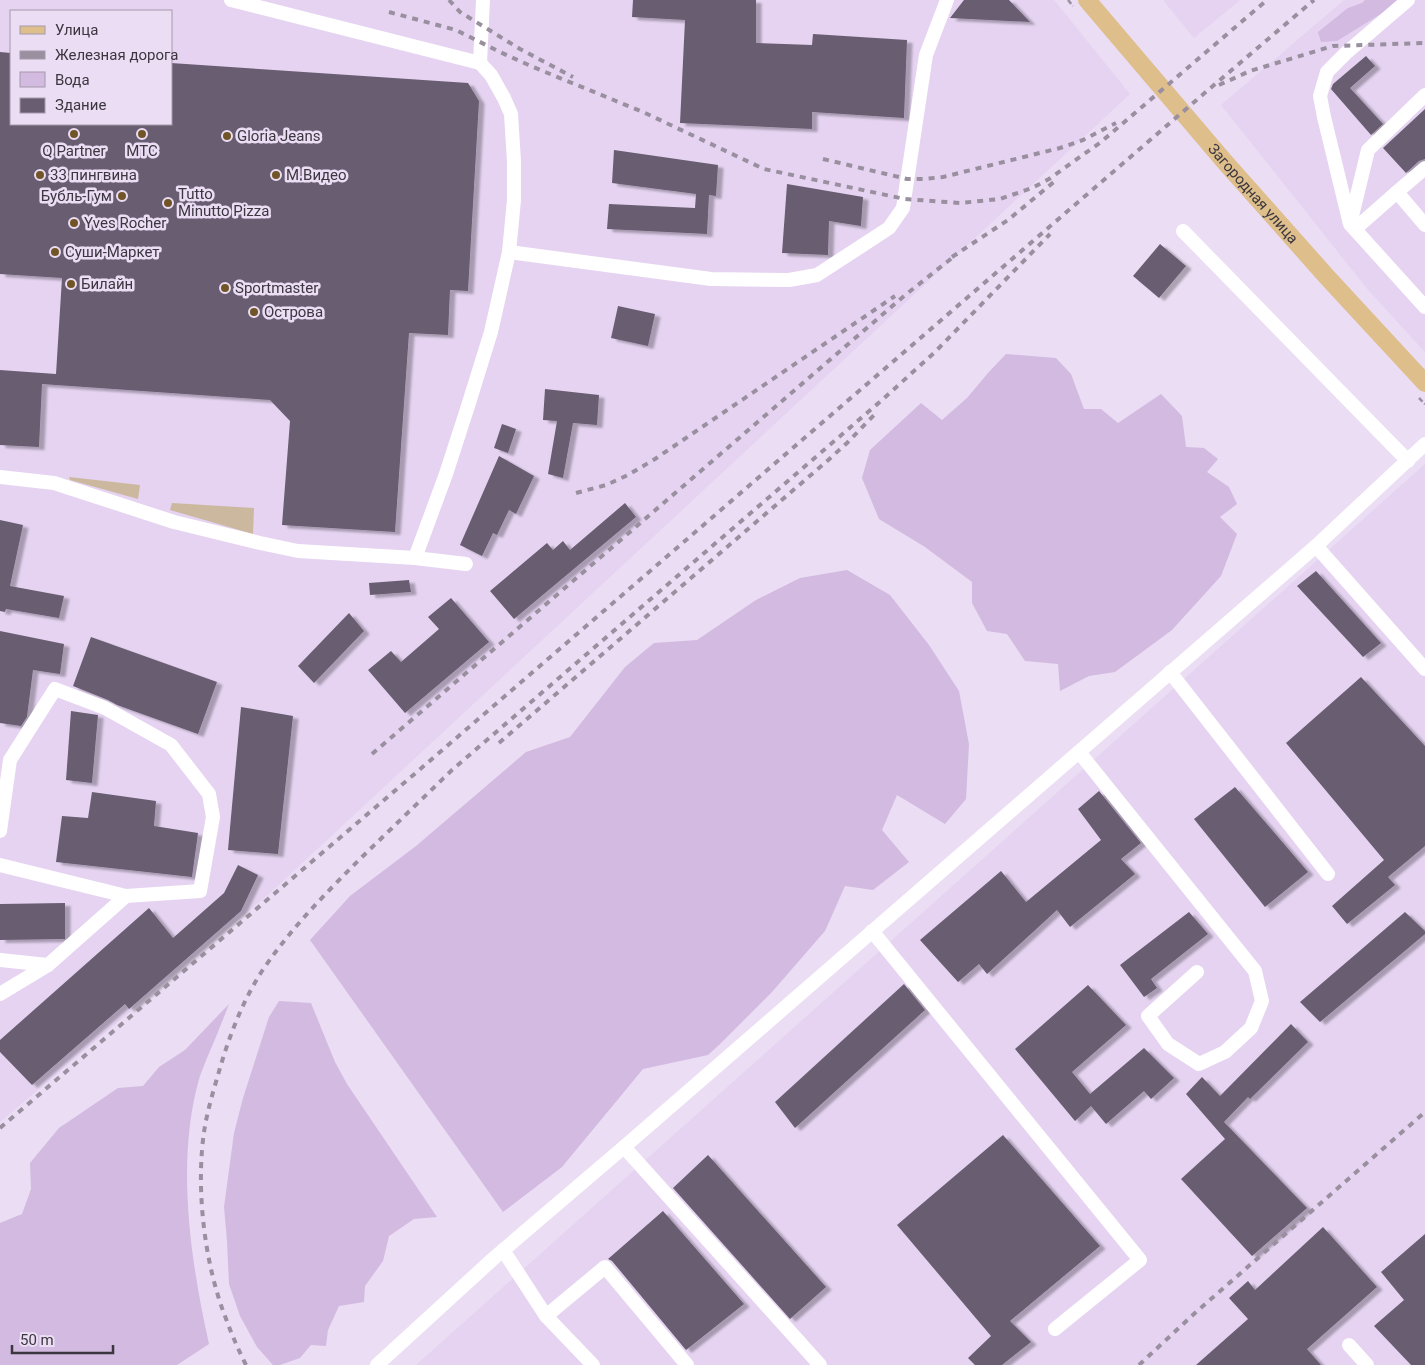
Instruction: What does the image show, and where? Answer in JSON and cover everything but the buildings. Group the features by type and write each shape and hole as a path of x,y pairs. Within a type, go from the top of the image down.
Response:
{"main road":[{"name":"Загородная улица","path":"1087,0 1224,161 1425,382"}],"street":[{"path":"231,0 480,64 491,75 511,114 514,200 509,252 491,332 446,474 415,558"},
{"path":"480,64 483,0"},
{"path":"509,252 711,279 789,280 817,275 889,228 903,208 926,55 947,0"},
{"path":"1408,0 1346,53 1327,72 1320,96 1353,226 1425,307"},
{"path":"1353,226 1368,150 1425,95"},
{"path":"1353,226 1425,168"},
{"path":"1397,192 1425,225"},
{"path":"1183,231 1408,461"},
{"path":"377,1365 503,1250 1316,546 1425,444"},
{"path":"0,477 54,483 174,522 298,551 415,558 466,564"},
{"path":"1316,546 1425,669"},
{"path":"1170,672 1328,874"},
{"path":"0,831 10,760 54,690 104,708 171,745 209,794 213,817 200,891 126,896 0,866"},
{"path":"1079,752 1255,971 1262,1001 1251,1028 1225,1052 1199,1064 1168,1044 1148,1016 1197,972"},
{"path":"0,994 48,965 126,896"},
{"path":"872,932 1140,1260 1055,1329"},
{"path":"0,960 48,965"},
{"path":"624,1147 820,1365"},
{"path":"503,1250 546,1316 593,1365"},
{"path":"546,1316 605,1267 687,1365"},
{"path":"1349,1345 1367,1365"}],"shaded area":[{"path":"0,0 1054,0 1130,94 271,892 0,1122"},
{"path":"1163,0 1240,0 1194,38"},
{"path":"1344,0 1425,0 1425,352 1369,291 1221,105"},
{"path":"1425,464 1425,1365 416,1365"},
{"path":"69,477 140,485 138,499 70,480"},
{"path":"172,503 254,508 253,534 170,510"}],"water":[{"path":"1365,0 1400,0 1392,7 1337,41 1321,42 1318,32 1348,8"},
{"path":"1006,354 1056,358 1071,374 1084,409 1101,409 1118,423 1161,394 1182,416 1186,447 1204,448 1218,459 1207,472 1229,487 1237,504 1220,517 1237,534 1221,576 1172,630 1115,672 1089,676 1060,691 1058,664 1025,661 1007,634 987,631 972,603 972,582 925,547 879,519 862,478 870,450 921,403 942,420 967,398"},
{"path":"847,570 890,595 929,645 959,691 969,744 966,799 945,824 897,795 882,830 909,862 873,890 845,886 825,931 772,992 719,1045 708,1055 643,1069 562,1167 503,1212 310,940 350,896 416,846 526,752 570,737 625,667 654,643 697,640 756,600 800,578"},
{"path":"279,1001 311,1003 335,1062 347,1084 437,1217 414,1219 389,1236 383,1261 365,1286 364,1302 339,1306 328,1330 326,1346 311,1345 300,1358 280,1365 273,1365 257,1347 240,1316 229,1284 224,1207 234,1133 243,1098 269,1017"},
{"path":"229,1004 199,1080 191,1114 188,1147 188,1214 202,1313 209,1344 177,1365 0,1365 0,1223 22,1214 31,1189 30,1163 59,1128 118,1088 143,1086 159,1067 185,1050"}],"railway":[{"path":"449,0 460,12 520,49 573,77"},
{"path":"389,12 456,30 533,67 643,112 764,169 905,199 960,203 1000,199 1032,188 1049,179 1101,142 1267,0"},
{"path":"0,1128 1314,0"},
{"path":"1219,85 1250,71 1333,46 1425,43"},
{"path":"823,159 907,179 943,177 1060,148 1083,140 1116,123"},
{"path":"952,257 1008,220 1055,181"},
{"path":"246,1365 227,1322 212,1272 203,1223 201,1197 202,1149 209,1107 231,1034 248,995 273,955 309,911 335,884 452,770 882,400 935,352 1050,234"},
{"path":"372,754 904,296 957,254"},
{"path":"576,493 606,485 655,459 895,296"},
{"path":"499,743 826,462 874,415"},
{"path":"1139,1365 1195,1313 1425,1112"}],"place":[{"name":"Q Partner","path":"74,134"},
{"name":"МТС","path":"142,134"},
{"name":"Gloria Jeans","path":"227,136"},
{"name":"33 пингвина","path":"40,175"},
{"name":"М.Видео","path":"276,175"},
{"name":"Бубль-Гум","path":"122,196"},
{"name":"Tutto Minutto Pizza","path":"168,203"},
{"name":"Yves Rocher","path":"74,223"},
{"name":"Суши-Маркет","path":"55,252"},
{"name":"Билайн","path":"71,284"},
{"name":"Sportmaster","path":"225,288"},
{"name":"Острова","path":"254,312"}]}
